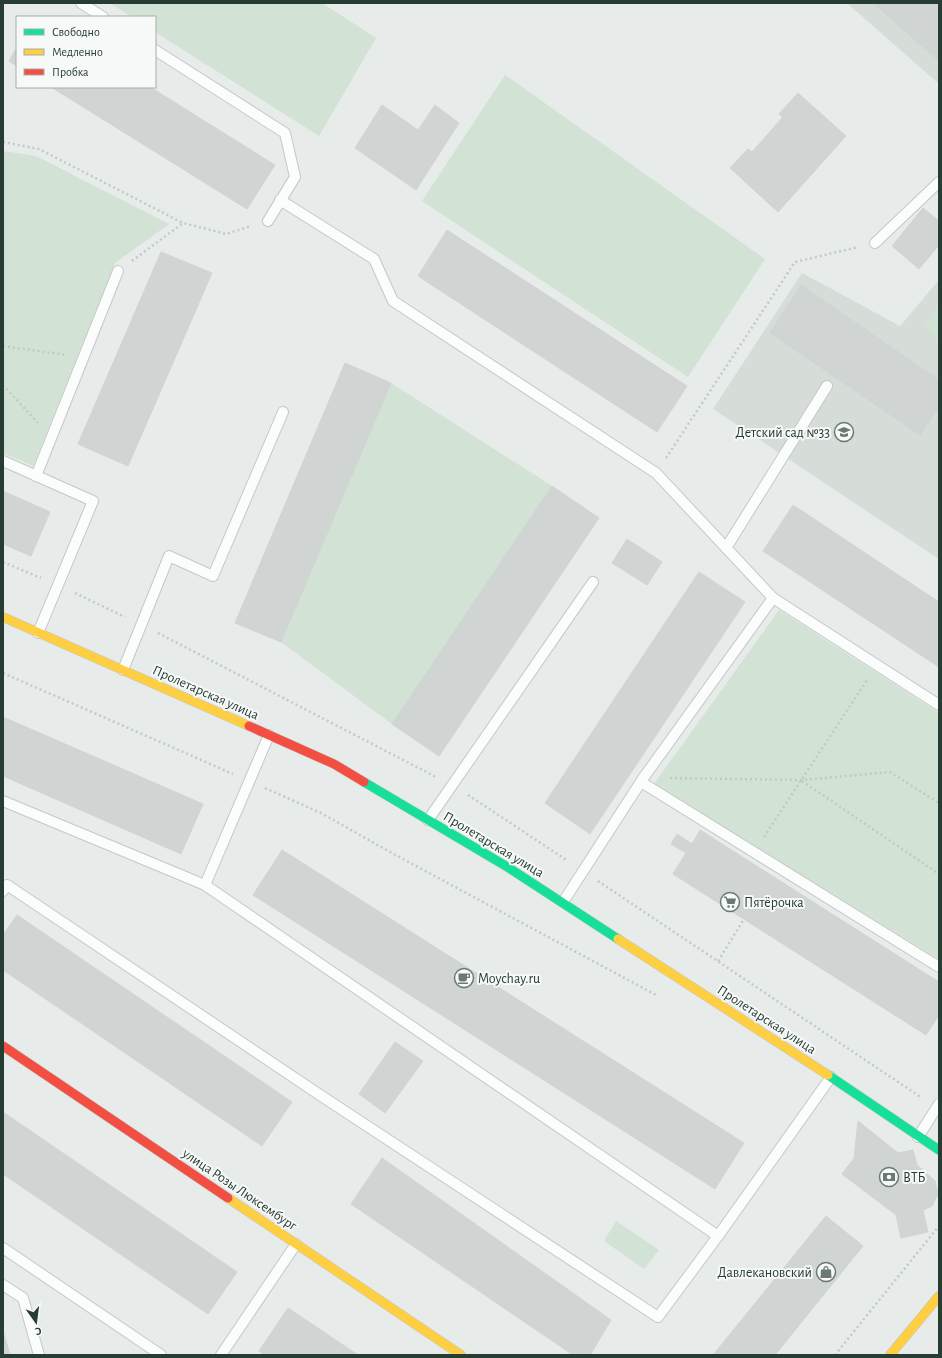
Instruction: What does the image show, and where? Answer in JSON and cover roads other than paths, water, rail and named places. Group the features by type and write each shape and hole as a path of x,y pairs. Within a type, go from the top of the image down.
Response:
{"street":[{"name":"Пролетарская улица","path":"3,617 334,764 563,902 939,1150"},
{"name":"улица Розы Люксембург","path":"3,1046 461,1355"},
{"path":"890,1355 939,1296"}],"lane":[{"path":"81,3 101,16"},
{"path":"156,51 285,134 295,177 268,221"},
{"path":"875,243 939,182"},
{"path":"280,200 374,259 393,301 656,473 773,598 939,705"},
{"path":"36,476 118,271"},
{"path":"726,548 827,386"},
{"path":"123,670 169,556 213,576 283,412"},
{"path":"3,461 93,500 38,633"},
{"path":"428,820 592,582"},
{"path":"563,902 642,779 773,598"},
{"path":"205,886 269,735"},
{"path":"642,779 754,852 939,967"},
{"path":"3,801 205,886 718,1236"},
{"path":"3,891 7,885 326,1099 658,1317 718,1236 830,1077"},
{"path":"918,1136 938,1106"},
{"path":"220,1355 296,1244"},
{"path":"3,1248 161,1355"},
{"path":"3,1285 22,1298 39,1355"}],"place":[{"name":"Детский сад №33","path":"844,432"},
{"name":"Пятёрочка","path":"730,902"},
{"name":"Moychay.ru","path":"464,978"},
{"name":"ВТБ","path":"889,1177"},
{"name":"Давлекановский","path":"826,1272"}]}
